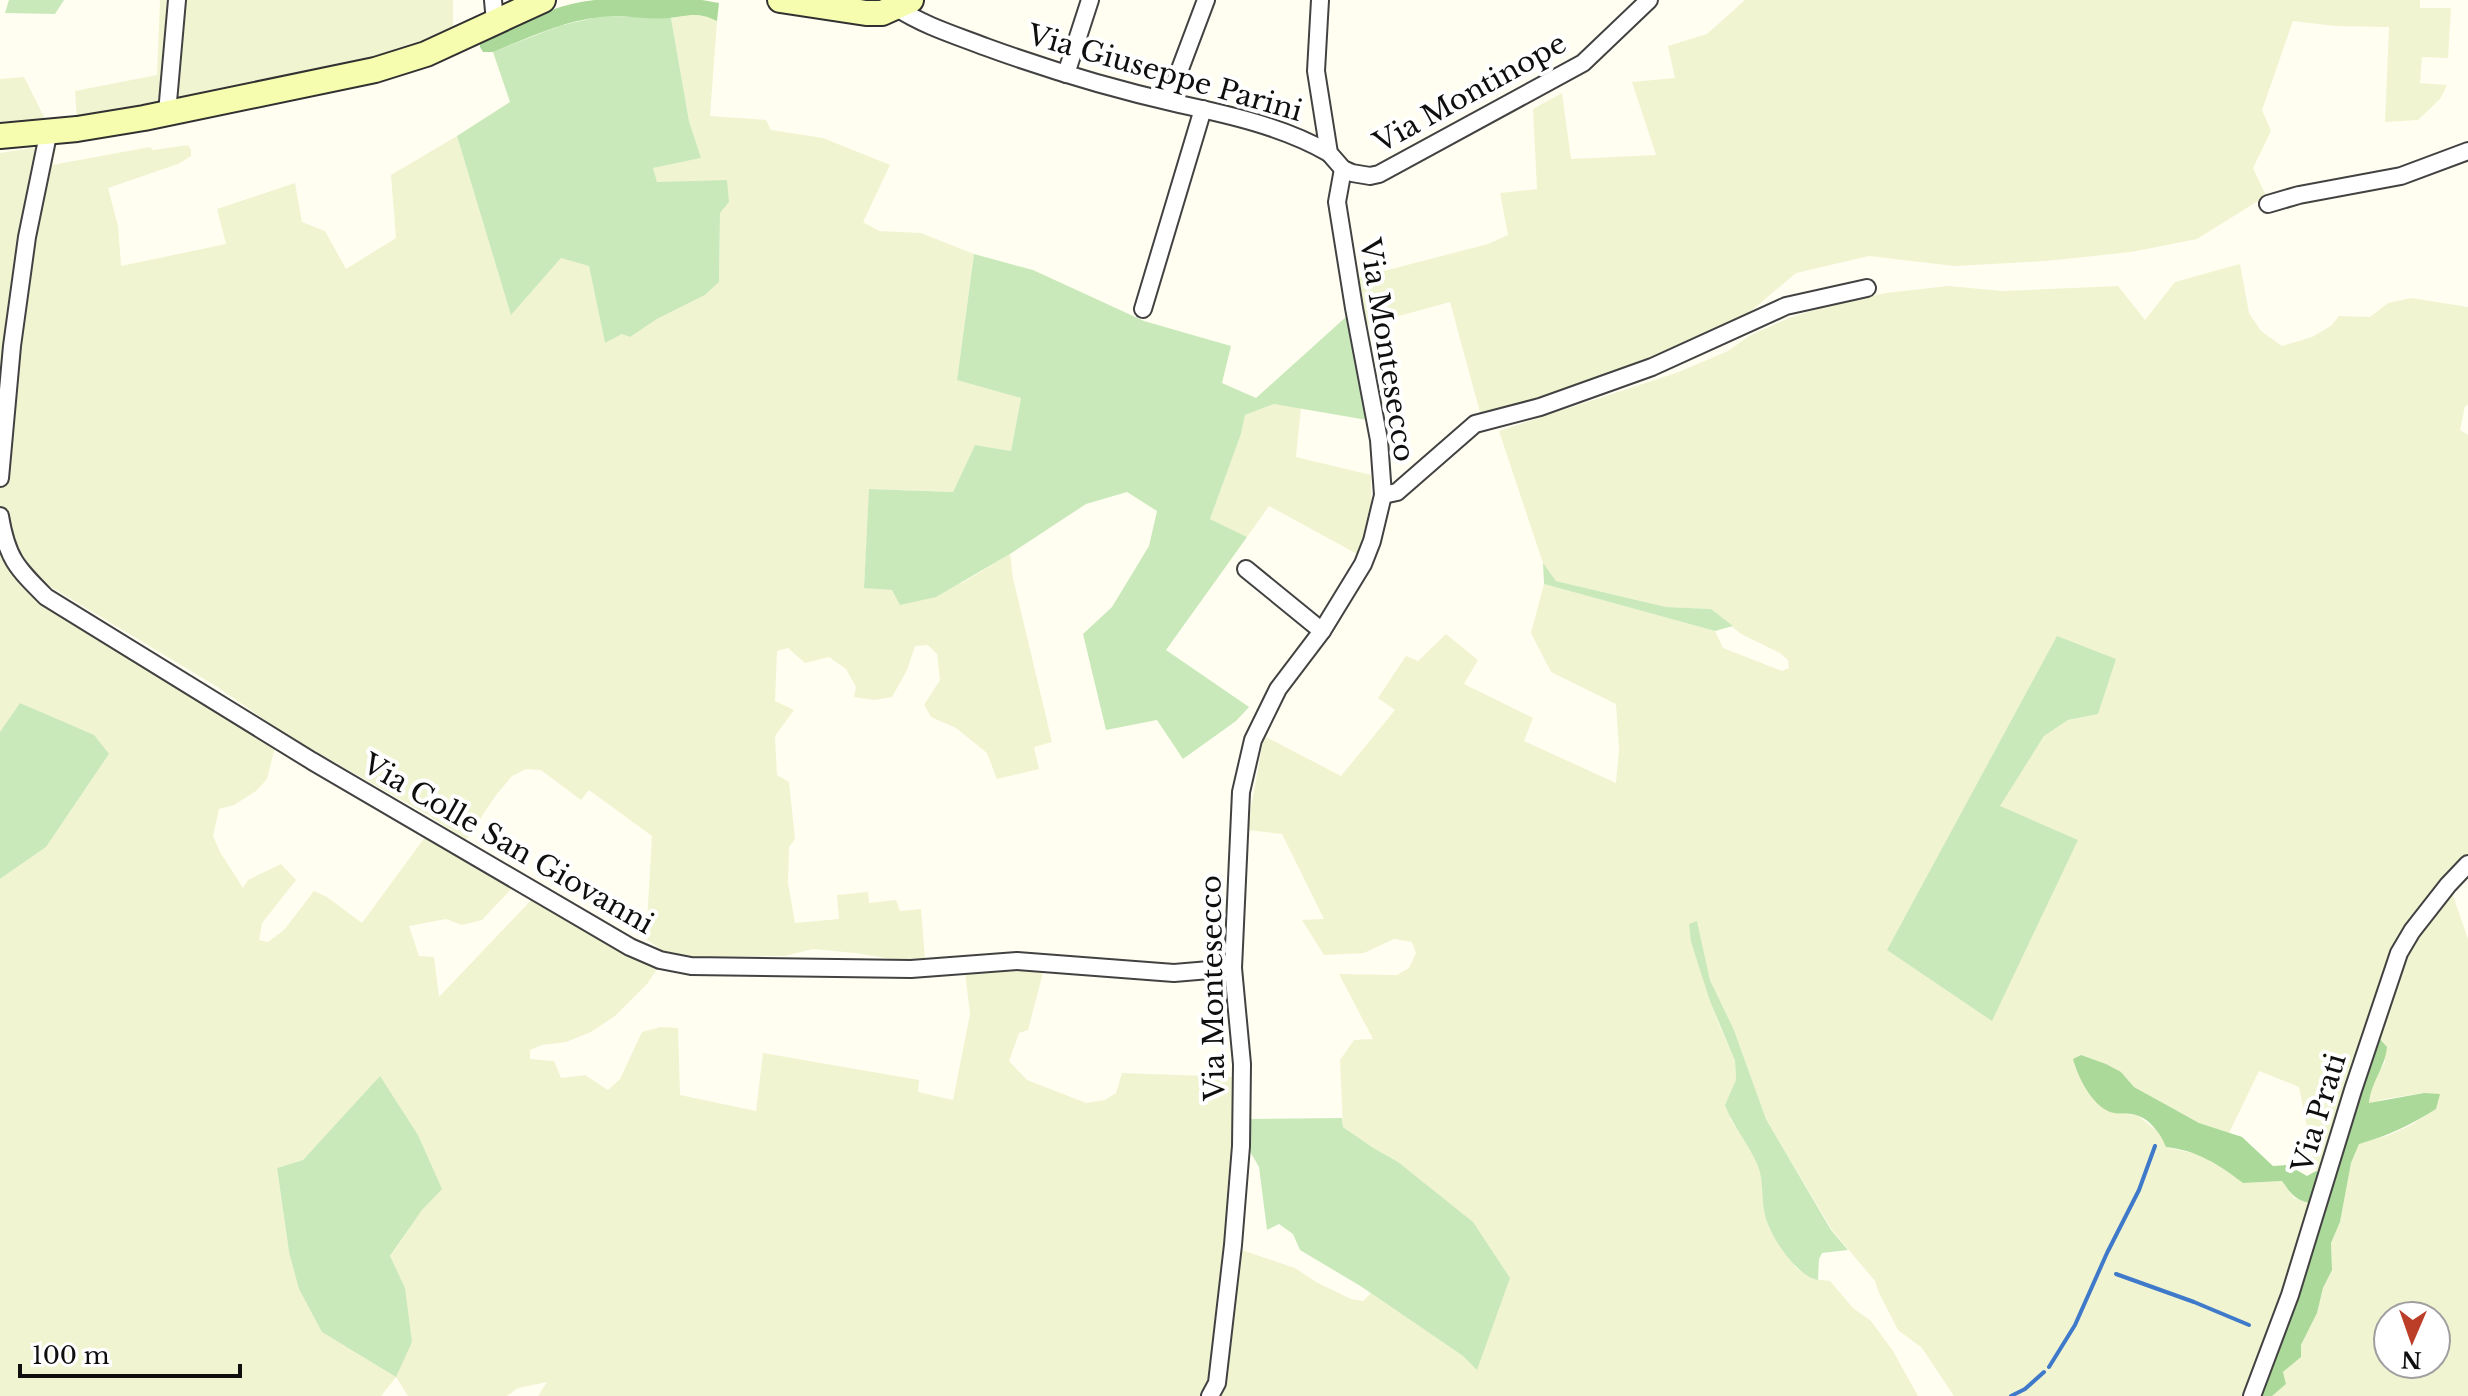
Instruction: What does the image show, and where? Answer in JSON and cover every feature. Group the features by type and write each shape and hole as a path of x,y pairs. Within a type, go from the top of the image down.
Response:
{"main road":[{"path":"0,136 77,129 375,70 426,54 494,11 543,0"},
{"path":"780,0 866,13 882,13 904,4"}],"street":[{"path":"167,113 177,0"},
{"path":"1066,74 1090,0"},
{"path":"1168,101 1206,0"},
{"path":"1320,0 1316,71 1329,153 1343,169"},
{"name":"Via Montinope","path":"1343,169 1362,176 1379,174 1558,77 1583,63 1649,0"},
{"name":"Via Giuseppe Parini","path":"904,4 920,22 1066,74 1203,109 1307,140 1329,153"},
{"path":"1143,309 1203,109"},
{"path":"0,478 20,284 49,130"},
{"path":"2268,204 2299,195 2401,176 2468,151"},
{"name":"Via Montesecco","path":"1210,1396 1217,1383 1241,1146 1242,1064 1233,968 1241,792 1253,740 1278,689 1322,631 1363,564 1383,495 1379,440 1337,202 1343,169"},
{"path":"1383,495 1397,492 1475,424 1540,407 1652,367 1786,306 1867,288"},
{"name":"Via Colle San Giovanni","path":"0,516 5,546 17,569 46,597 312,761 630,947 660,960 691,966 911,969 1017,961 1174,973 1233,968"},
{"path":"1246,569 1322,631"},
{"name":"Via Prati","path":"2252,1396 2290,1295 2399,953 2412,931 2468,864"}],"green space":[{"path":"9,0 64,0 55,14 5,13"},
{"path":"160,0 453,0 453,37 426,50 77,119 75,91 157,75"},
{"path":"595,0 702,0 719,3 717,21 698,15 600,17 559,26 493,52 483,52 480,47 480,44 507,29 536,16"},
{"path":"1745,0 2420,0 2420,8 2451,8 2448,58 2422,57 2420,83 2447,85 2440,99 2418,120 2385,122 2389,27 2293,21 2262,110 2271,131 2253,168 2266,196 2197,239 2131,252 1954,266 1869,256 1796,273 1745,316 1674,351 1570,392 1481,416 1450,302 1366,325 1357,278 1488,244 1508,235 1500,193 1537,189 1533,109 1562,93 1571,159 1656,155 1632,82 1675,78 1668,46 1707,34"},
{"path":"694,14 706,15 717,21 710,116 766,120 771,130 823,138 890,165 863,222 879,231 921,233 974,254 957,379 1021,398 1011,451 975,445 953,492 870,489 864,587 893,590 962,583 1010,554 1052,742 1034,747 1039,769 997,779 987,753 956,728 931,717 924,705 940,680 937,654 928,645 915,646 907,670 892,697 874,700 854,697 856,687 846,669 829,657 805,663 788,648 777,651 775,701 794,710 775,736 777,775 789,782 795,839 789,847 788,883 795,923 839,919 837,895 868,892 869,903 896,900 900,911 921,909 925,959 906,961 813,949 784,956 692,957 663,951 646,939 652,836 589,790 581,800 541,770 526,769 512,776 466,840 428,815 288,736 216,686 41,581 22,583 272,740 274,751 267,779 256,791 234,805 219,809 213,836 243,888 248,880 281,864 296,880 262,923 259,940 268,942 284,930 314,891 362,923 428,833 515,885 482,920 462,925 446,919 409,926 419,956 434,957 439,997 536,895 659,966 647,984 615,1016 591,1032 566,1042 530,1050 530,1059 554,1061 561,1078 585,1075 608,1090 620,1079 642,1032 661,1027 678,1028 680,1095 756,1111 763,1053 919,1080 918,1092 953,1100 970,1014 965,972 1044,969 1028,1030 1019,1033 1009,1061 1027,1080 1086,1103 1105,1100 1116,1093 1122,1073 1235,1077 1234,1153 1227,1245 1295,1268 1351,1299 1363,1301 1371,1293 1463,1356 1477,1369 1398,1162 1343,1127 1340,1060 1354,1040 1373,1039 1339,974 1397,975 1409,968 1416,953 1412,942 1394,939 1364,953 1324,955 1302,920 1324,919 1282,834 1247,830 1264,736 1341,776 1395,710 1378,698 1406,656 1418,661 1446,634 1478,660 1464,684 1533,718 1524,741 1616,783 1619,749 1616,704 1551,672 1531,633 1544,584 1715,631 1723,648 1782,671 1789,668 1788,660 1780,653 1741,634 1711,609 1666,607 1556,581 1543,563 1499,431 1676,373 1728,351 1749,336 1789,318 1829,305 1886,293 1948,286 2003,291 2118,286 2145,320 2175,282 2240,264 2249,313 2261,331 2282,346 2312,337 2331,326 2339,316 2370,317 2388,303 2411,298 2468,307 2468,405 2465,406 2460,430 2468,435 2468,853 2400,933 2378,991 2322,1174 2316,1171 2299,1087 2259,1071 2229,1133 2199,1123 2171,1108 2134,1087 2121,1072 2110,1112 2137,1115 2161,1134 2166,1147 2200,1155 2243,1183 2282,1181 2294,1198 2313,1203 2244,1396 1954,1396 1922,1348 1898,1330 1875,1281 1832,1230 1766,1119 1734,1030 1710,980 1697,922 1691,942 1718,1022 1735,1061 1736,1080 1730,1119 1752,1151 1761,1172 1769,1228 1797,1269 1813,1279 1830,1281 1853,1308 1871,1321 1893,1351 1918,1396 538,1396 547,1382 518,1388 507,1396 408,1396 396,1377 381,1396 0,1396 0,879 46,847 109,754 21,703 0,732 0,153 57,144 52,165 150,147 153,150 188,145 191,156 178,164 108,188 118,226 121,266 226,244 217,209 295,183 302,222 325,231 346,269 396,238 391,175 457,136 511,314 561,258 589,265 605,343 622,334 630,337 657,319 705,295 719,282 720,213 656,182 652,168 701,158 689,121 671,18","holes":["2057,637 2115,659 2098,714 2068,720 2044,736 1999,806","380,1077 418,1135 441,1189 422,1210 390,1257 405,1288 289,1252 277,1168 303,1160"]},
{"path":"601,16 671,18 689,121 701,158 653,168 657,182 727,180 729,202 720,213 719,282 705,295 657,319 630,337 622,334 605,343 589,266 561,258 511,315 457,136 510,102 493,52 559,26"},
{"path":"24,77 46,121 0,125 0,79"},
{"path":"974,254 1033,270 1144,321 1231,346 1222,383 1256,398 1347,316 1367,420 1274,404 1245,415 1210,519 1247,537 1166,650 1249,707 1236,721 1183,759 1157,720 1106,730 1083,634 1112,607 1149,546 1157,511 1127,492 1086,504 1010,554 936,597 900,605 892,590 864,588 869,489 953,492 975,445 1011,451 1021,398 957,380"},
{"path":"1274,404 1301,407 1296,457 1371,475 1371,520 1359,555 1269,506 1247,537 1210,519 1245,415"},
{"path":"1543,563 1556,581 1666,607 1711,609 1733,626 1715,631 1544,584"},
{"path":"2057,636 2116,659 2098,714 2068,720 2044,736 2000,806 2078,840 1992,1021 1887,950"},
{"path":"20,703 94,735 109,754 46,847 0,879 0,732"},
{"path":"2451,890 2468,939 2468,1396 2272,1396 2286,1384 2283,1372 2301,1357 2301,1345 2317,1313 2323,1288 2332,1270 2331,1243 2340,1222 2351,1163 2359,1143 2387,1136 2436,1109 2424,1093 2369,1104 2370,1088 2385,1062 2377,1036 2399,968 2420,930"},
{"path":"1697,921 1710,980 1734,1030 1766,1119 1831,1230 1848,1250 1822,1253 1818,1280 1793,1263 1772,1233 1765,1215 1758,1166 1725,1105 1736,1080 1735,1061 1710,1001 1691,942 1689,924"},
{"path":"2377,1036 2387,1047 2369,1103 2424,1093 2440,1094 2436,1109 2399,1130 2359,1144 2351,1163 2340,1222 2331,1243 2332,1270 2323,1288 2317,1313 2301,1345 2301,1357 2283,1372 2286,1384 2272,1396 2255,1396"},
{"path":"2081,1055 2121,1072 2134,1087 2199,1123 2242,1137 2273,1166 2288,1165 2307,1176 2316,1171 2322,1174 2313,1203 2295,1196 2282,1181 2243,1183 2207,1159 2166,1147 2154,1128 2141,1117 2113,1113 2103,1108 2091,1096 2078,1074 2073,1059"},
{"path":"380,1076 418,1135 442,1189 422,1210 390,1256 405,1288 412,1342 396,1377 322,1332 299,1289 289,1252 277,1168 303,1160"},
{"path":"1342,1118 1343,1127 1398,1162 1473,1222 1510,1278 1477,1370 1463,1356 1362,1287 1300,1250 1293,1234 1279,1224 1267,1230 1259,1167 1248,1148 1249,1119"}],"waterway":[{"path":"2049,1367 2075,1325 2139,1190 2155,1146"},
{"path":"2116,1274 2249,1325"},
{"path":"2011,1396 2025,1389 2044,1372"}]}
